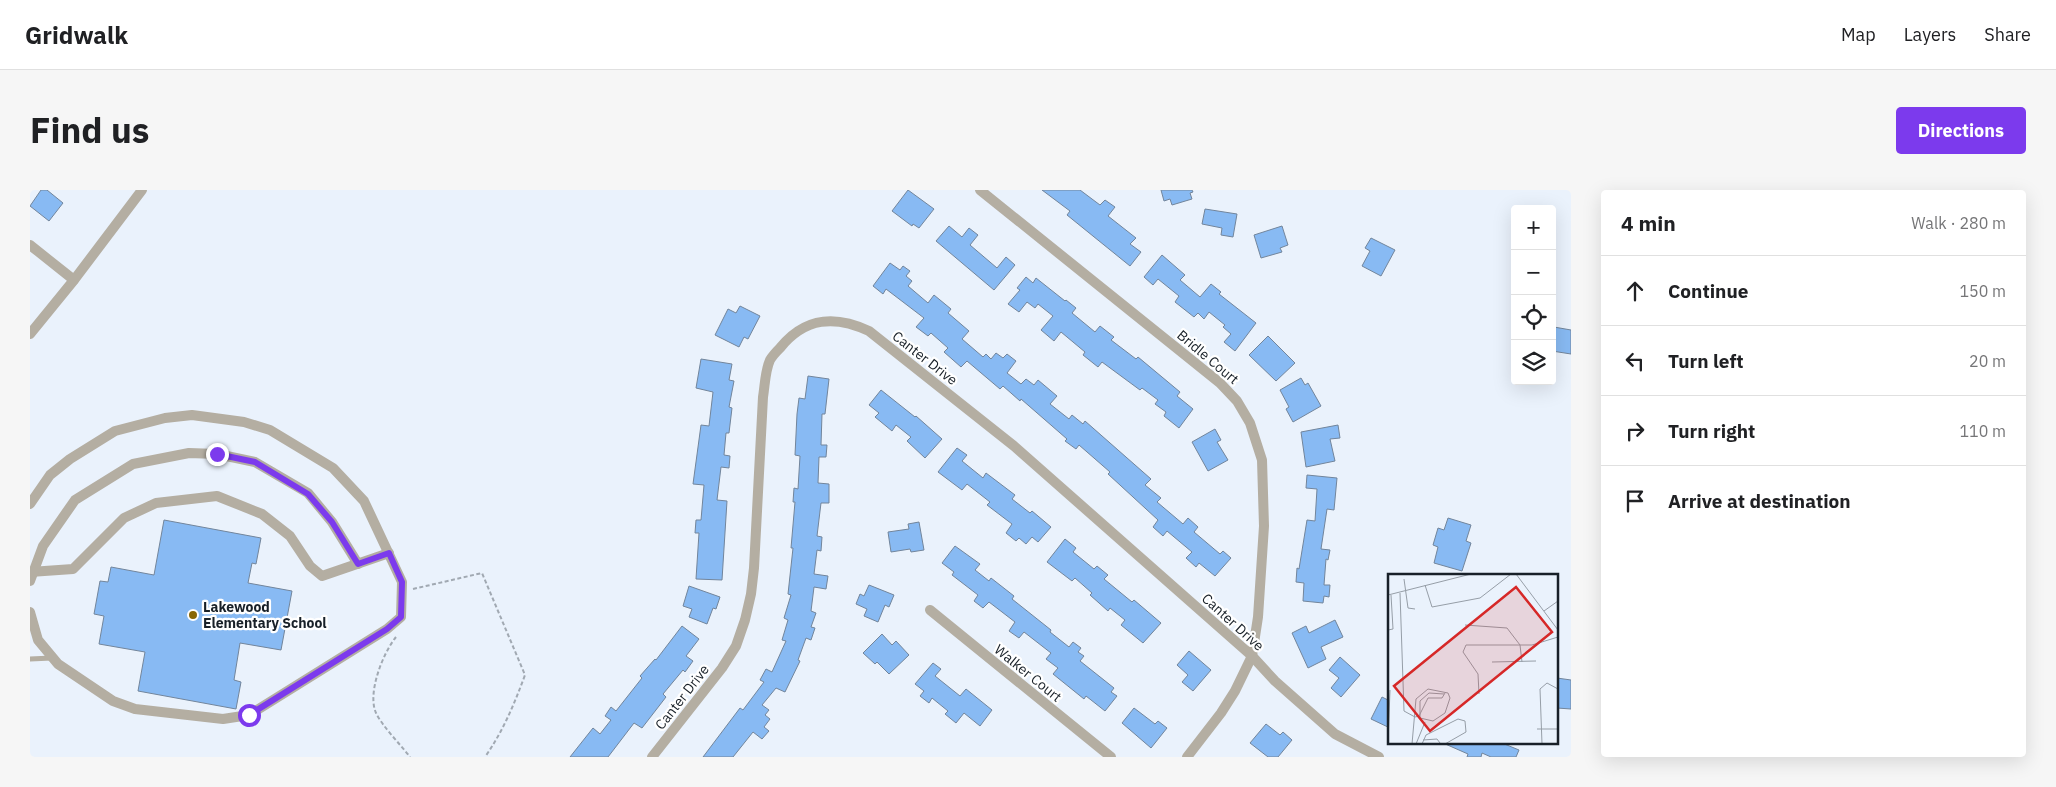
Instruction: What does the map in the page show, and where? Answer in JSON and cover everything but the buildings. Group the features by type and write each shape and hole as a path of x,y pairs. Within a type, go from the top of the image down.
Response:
{"street":[{"path":"30,334 74,280 142,190"},
{"name":"Bridle Court","path":"980,190 1220,382 1237,401 1250,423 1262,460 1264,526 1258,617 1252,656 1225,706 1187,757"},
{"path":"30,245 74,280"},
{"name":"Canter Drive","path":"652,757 722,668 736,646 746,620 754,568 766,371 771,359 787,339 808,325 832,320 845,321 869,331 1014,446 1252,656 1275,682 1335,734 1379,757"},
{"path":"30,504 50,475 70,458 115,431 165,418 192,415 219,417 244,422 270,430 332,468 364,502 402,582 401,617 387,629 249,715 223,719 135,709 113,701 52,658 38,640 30,612"},
{"path":"31,575 43,546 75,500 133,464 189,453 217,454 255,462 308,494 332,522 358,564"},
{"path":"31,575 73,569 124,518 156,503 217,496 262,514 290,536 310,566 322,576 389,553"},
{"name":"Walker Court","path":"930,610 1110,757"}],"lane":[{"path":"30,659 52,658"}],"path":[{"path":"412,589 482,573 525,675 513,709 498,738 485,757"},
{"path":"398,634 387,648 372,694 376,713 410,757"}],"place":[{"name":"Lakewood Elementary School","path":"193,615"}],"route":[{"path":"217,454 255,462 308,494 332,522 358,564 389,553 402,582 401,617 387,629 249,715"}]}
